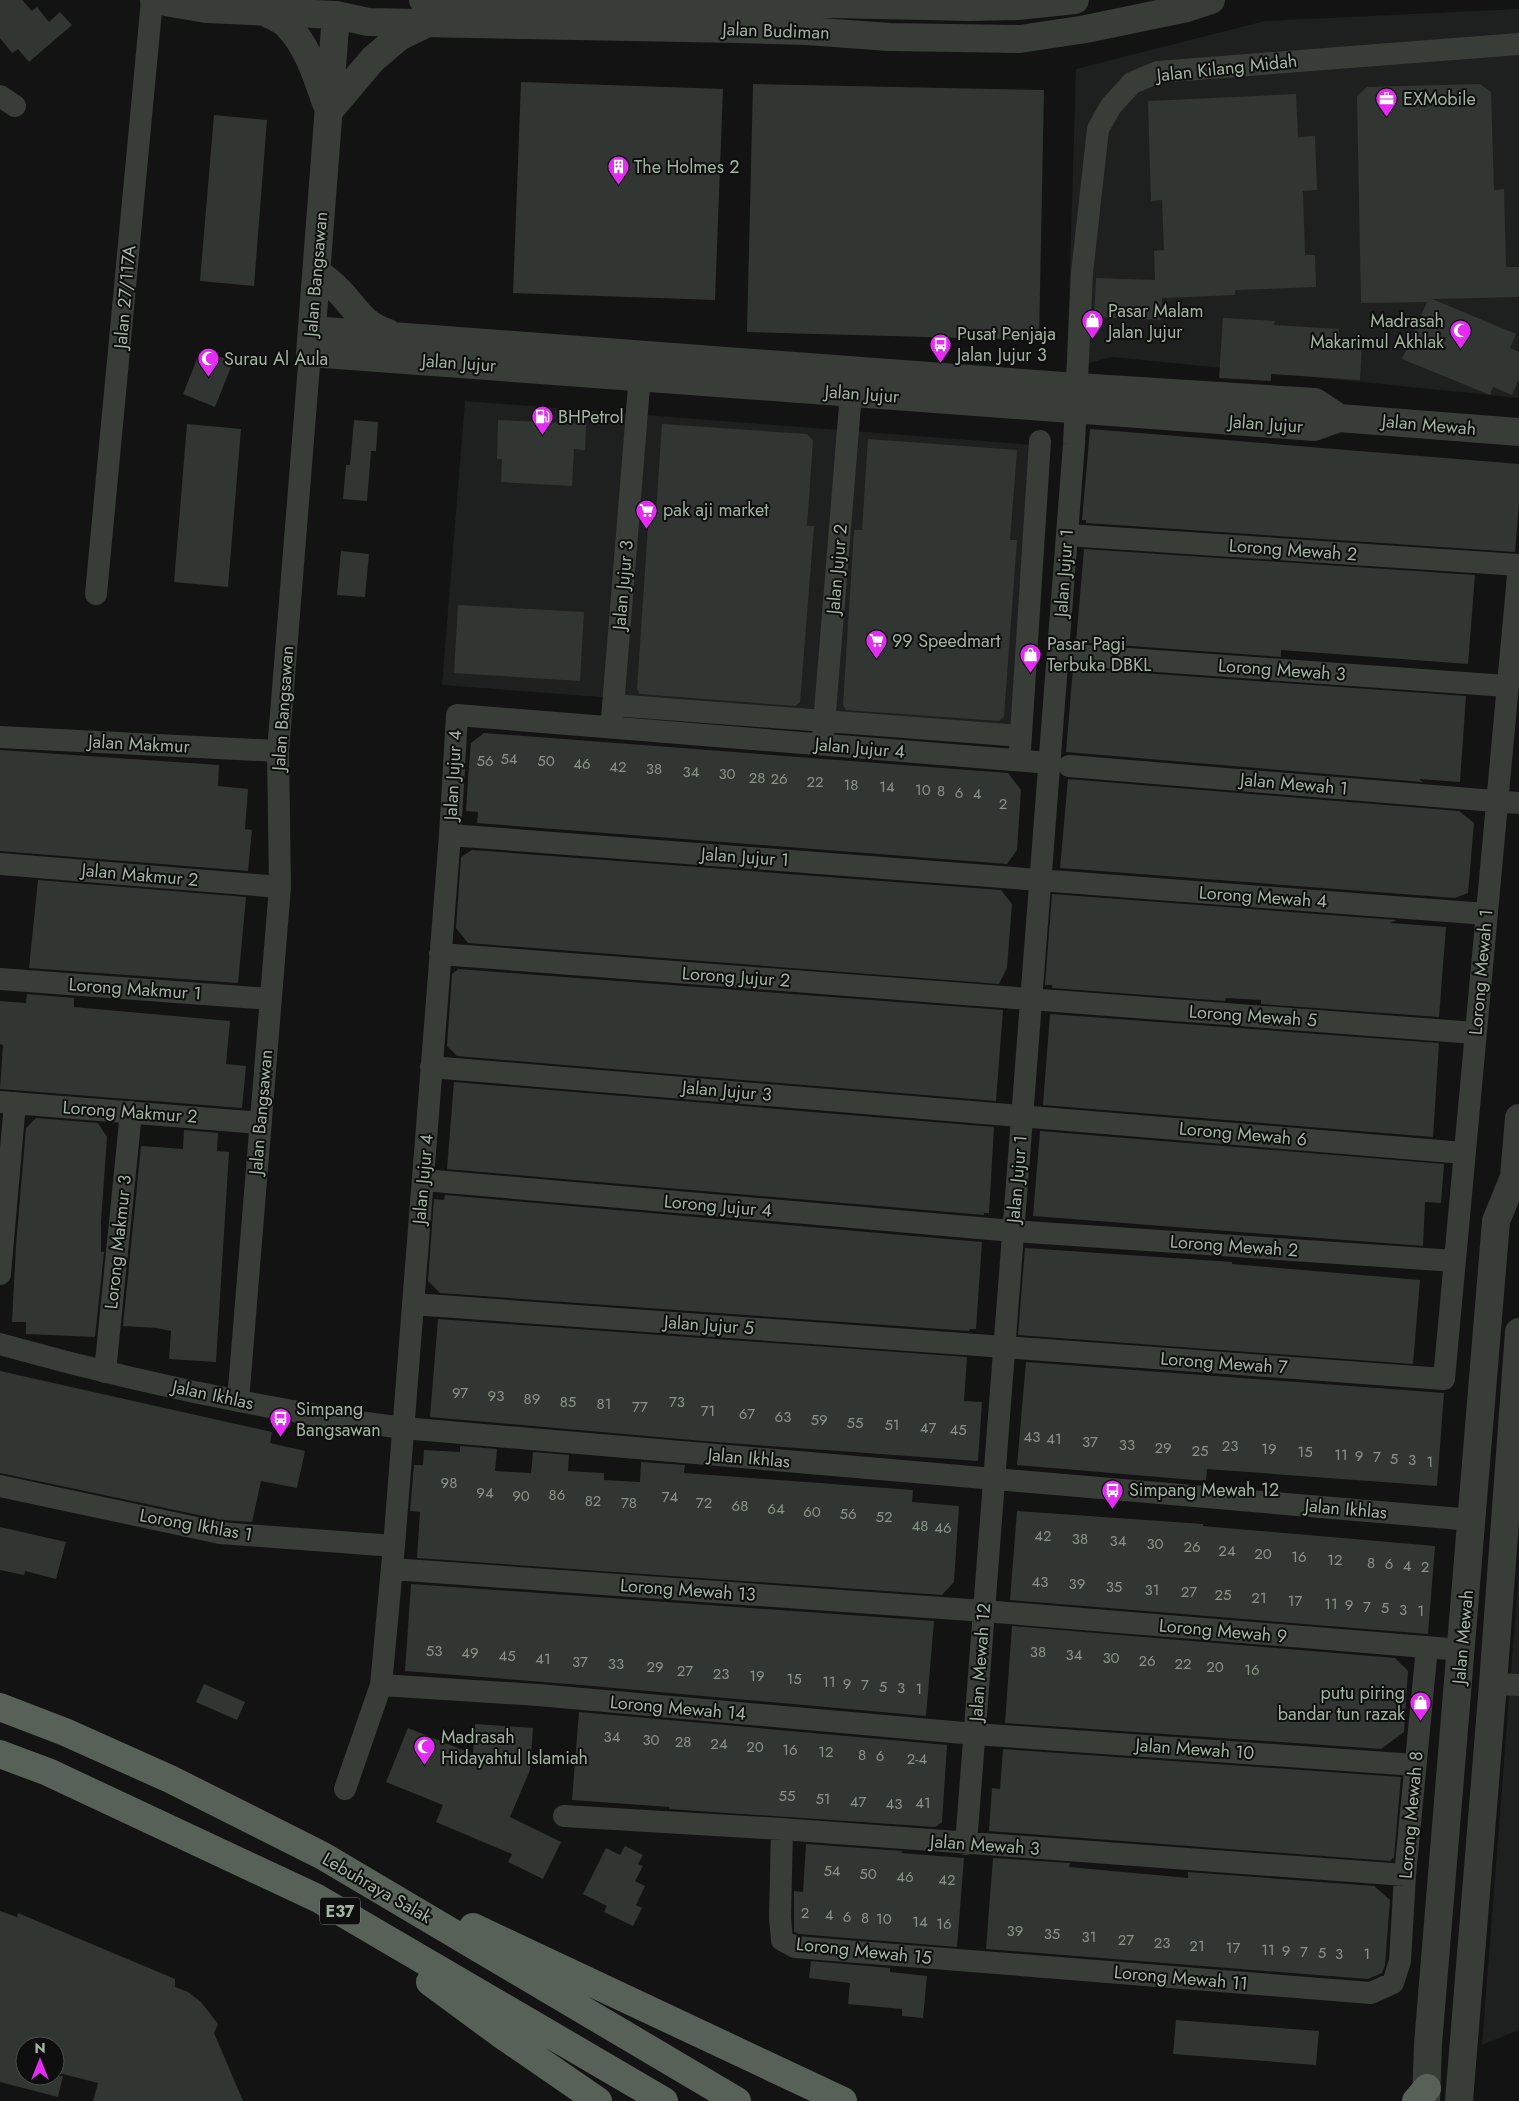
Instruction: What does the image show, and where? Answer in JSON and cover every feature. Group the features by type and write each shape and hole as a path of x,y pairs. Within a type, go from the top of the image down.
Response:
{"highway":[{"name":"Lebuhraya Salak","path":"0,1707 64,1732 170,1779 322,1856 737,2101"},
{"name":"E37","path":"0,1754 48,1772 317,1898 664,2101"},
{"path":"322,1856 843,2101"},
{"path":"317,1898 502,2035 598,2101"}],"street":[{"name":"Jalan Budiman","path":"153,0 206,9 336,15 368,22 425,12 525,2 982,3 1076,0"},
{"name":"Jalan 27/117A","path":"96,594 153,0"},
{"path":"336,15 364,0"},
{"name":"Jalan Budiman","path":"425,12 807,31 889,37 1020,39 1086,29 1187,8 1211,0"},
{"path":"969,38 982,3"},
{"path":"982,3 996,39"},
{"path":"265,12 287,24 297,37 315,69 330,111"},
{"path":"330,111 373,59 425,12"},
{"name":"Jalan Bangsawan","path":"238,1401 280,887 278,751 330,111 336,15"},
{"name":"Jalan Kilang Midah","path":"1076,399 1082,273 1098,130 1111,106 1132,83 1158,72 1519,44"},
{"path":"317,272 338,289 356,313 374,328 392,334"},
{"name":"Jalan Jujur","path":"311,341 392,334 851,393 1076,399"},
{"name":"Jalan Jujur","path":"311,341 1076,399 1314,427 1339,418"},
{"name":"Jalan Jujur 3","path":"611,727 641,365"},
{"name":"Jalan Jujur 2","path":"822,744 851,393"},
{"name":"Jalan Jujur 1","path":"994,1479 1040,879 1060,765 1058,654 1076,399"},
{"name":"Jalan Mewah","path":"1339,418 1519,432"},
{"path":"1019,760 1040,441"},
{"name":"Lorong Mewah 2","path":"1067,534 1518,565"},
{"name":"Lorong Mewah 1","path":"1444,1379 1518,565"},
{"name":"Lorong Mewah 3","path":"1058,654 1506,686"},
{"path":"613,705 1021,736"},
{"name":"Jalan Jujur 4","path":"403,1428 450,835 457,714 1019,760 1060,765"},
{"name":"Jalan Makmur","path":"0,737 278,751"},
{"name":"Jalan Mewah 1","path":"1060,765 1519,802"},
{"name":"Jalan Jujur 1","path":"450,835 1040,879"},
{"name":"Jalan Makmur 2","path":"0,864 280,887"},
{"name":"Lorong Mewah 4","path":"1040,879 1486,914"},
{"name":"Lorong Jujur 2","path":"440,954 1031,1000"},
{"name":"Lorong Makmur 1","path":"0,979 270,999"},
{"name":"Lorong Mewah 5","path":"1031,1000 1475,1032"},
{"name":"Jalan Jujur 3","path":"431,1067 1022,1115"},
{"path":"0,1274 8,1103"},
{"name":"Lorong Makmur 2","path":"8,1103 261,1122"},
{"name":"Lorong Makmur 3","path":"105,1372 131,1112"},
{"name":"Lorong Mewah 6","path":"1022,1115 1464,1153"},
{"name":"Jalan Mewah","path":"1423,2097 1462,1650 1496,1221 1517,1186 1519,1118"},
{"name":"Lorong Jujur 4","path":"422,1180 1013,1231"},
{"name":"Lorong Mewah 2","path":"1013,1231 1455,1261"},
{"name":"Jalan Jujur 5","path":"413,1304 1004,1347"},
{"name":"Jalan Mewah","path":"1459,2101 1506,1685 1505,1523 1519,1332"},
{"name":"Jalan Ikhlas","path":"0,1344 105,1372 238,1401 326,1418 403,1428 1505,1523"},
{"name":"Lorong Mewah 7","path":"1004,1347 1444,1379"},
{"path":"345,1789 381,1686 403,1428"},
{"name":"Jalan Mewah 12","path":"966,1844 994,1479"},
{"name":"Lorong Ikhlas 1","path":"0,1486 220,1533 394,1546"},
{"name":"Lorong Mewah 13","path":"392,1569 984,1611"},
{"name":"Lorong Mewah 9","path":"984,1611 1462,1650"},
{"name":"Lorong Mewah 8","path":"1393,1983 1400,1961 1405,1875 1427,1647"},
{"name":"Lorong Mewah 14","path":"381,1686 538,1695 975,1734"},
{"name":"Jalan Mewah 10","path":"975,1734 1415,1765"},
{"name":"Jalan Mewah 3","path":"564,1816 782,1829 1405,1875"},
{"name":"Lorong Mewah 15","path":"782,1829 780,1918 782,1940 795,1947 967,1961"},
{"name":"Lorong Mewah 11","path":"967,1961 1371,1993 1393,1983"}],"shaded area":[{"path":"1519,9 1519,398 1113,357 1067,368 1076,69 1265,21"},
{"path":"465,401 1033,445 1014,728 442,685"},
{"path":"1519,1569 1519,2030 1482,2045"}],"building":[{"path":"0,0 22,0 32,11 37,7 49,22 60,12 72,25 29,62 18,49 12,53 0,38"},
{"name":"The Holmes 2","path":"521,82 723,89 715,300 513,293"},
{"path":"753,84 1044,90 1039,340 747,332"},
{"path":"1480,84 1491,92 1494,190 1504,189 1506,267 1519,267 1519,297 1432,299 1516,334 1510,348 1519,352 1519,379 1512,395 1493,387 1490,395 1402,359 1427,302 1361,303 1357,96 1367,87"},
{"path":"1296,94 1298,137 1315,136 1317,190 1303,191 1305,255 1315,255 1316,287 1235,290 1235,295 1162,298 1161,320 1094,317 1096,278 1155,280 1154,251 1164,250 1162,200 1151,201 1148,101"},
{"path":"214,115 267,120 254,286 200,281"},
{"path":"1223,318 1275,321 1274,325 1339,329 1338,341 1362,342 1360,380 1271,374 1271,381 1219,378"},
{"name":"Surau Al Aula","path":"208,352 233,362 215,407 183,394 197,359 205,362"},
{"path":"354,420 378,422 376,451 371,451 367,501 343,499 346,465 350,465"},
{"name":"BHPetrol","path":"498,420 586,424 585,450 574,449 572,486 501,482 502,459 497,459"},
{"path":"187,424 241,429 228,587 174,582"},
{"path":"662,424 807,434 813,441 807,526 814,526 800,702 795,706 640,694 637,689 649,512 656,512"},
{"path":"1090,429 1519,464 1519,503 1515,552 1086,523 1086,520 1082,520"},
{"path":"868,439 1017,450 1010,540 1017,540 1004,716 999,721 846,710 843,705 854,530 862,530"},
{"path":"1084,549 1475,575 1468,664 1281,650 1281,657 1076,642"},
{"path":"341,551 369,554 365,597 337,595"},
{"path":"458,605 584,612 580,681 454,673"},
{"path":"1073,668 1466,696 1460,782 1419,779 1423,782 1066,752"},
{"path":"484,733 1008,773 1021,790 1017,850 1007,864 477,823 478,812 466,811 468,779 471,743"},
{"path":"0,750 219,765 218,786 248,789 245,829 252,830 248,871 0,851"},
{"path":"1068,779 1459,811 1474,823 1468,893 1455,898 1060,868"},
{"path":"472,850 1001,890 1012,904 1007,968 999,984 468,943 456,928 461,857"},
{"path":"38,880 246,897 238,983 29,968"},
{"path":"1052,894 1397,920 1390,923 1446,927 1439,1017 1261,1004 1261,1000 1226,998 1225,1001 1052,988 1052,985 1045,985"},
{"path":"458,969 1003,1010 996,1101 457,1056 447,1046 452,974"},
{"path":"27,994 74,998 74,1007 230,1021 226,1064 246,1066 242,1108 0,1089 3,1045 0,1044 0,1001 26,1003"},
{"path":"1050,1014 1439,1043 1433,1137 1043,1105"},
{"path":"454,1082 994,1127 989,1213 984,1213 984,1215 447,1169"},
{"path":"36,1118 98,1123 107,1137 101,1222 101,1252 104,1252 95,1337 26,1334 26,1322 12,1322 16,1245 26,1128"},
{"path":"184,1130 218,1133 217,1151 229,1152 216,1362 169,1359 171,1331 157,1328 123,1326 141,1146 183,1149"},
{"path":"1040,1131 1444,1164 1441,1203 1425,1202 1423,1246 1033,1216"},
{"path":"445,1195 982,1242 976,1329 970,1329 969,1331 440,1293 428,1281 434,1199 444,1200"},
{"path":"1025,1248 1232,1262 1232,1264 1420,1280 1413,1364 1018,1335"},
{"path":"438,1319 967,1357 964,1401 982,1402 978,1461 715,1442 430,1417"},
{"path":"1026,1362 1444,1393 1437,1486 1207,1469 1206,1481 1017,1465"},
{"path":"0,1371 272,1432 270,1443 305,1451 297,1488 261,1481 252,1522 222,1520 0,1473"},
{"path":"460,1446 497,1449 495,1471 531,1473 533,1452 569,1455 568,1471 604,1473 604,1480 640,1482 641,1462 685,1465 684,1473 913,1490 912,1502 959,1506 954,1582 942,1595 417,1558 420,1512 410,1511 414,1465 423,1465 424,1450 460,1452"},
{"path":"1017,1511 1203,1524 1203,1526 1435,1546 1428,1634 1010,1600"},
{"path":"0,1527 66,1542 56,1579 25,1571 24,1575 0,1570"},
{"path":"411,1584 934,1621 926,1716 405,1671"},
{"path":"1012,1626 1395,1658 1408,1671 1404,1732 1381,1749 1005,1723"},
{"path":"204,1684 245,1702 237,1720 196,1702"},
{"path":"579,1712 947,1745 942,1822 935,1827 669,1809 669,1807 572,1800"},
{"path":"475,1724 533,1728 530,1770 510,1817 561,1842 543,1879 508,1862 512,1854 436,1822 443,1805 386,1782 408,1728 473,1754"},
{"path":"1003,1749 1401,1777 1394,1857 1390,1861 989,1831 992,1788 1000,1789"},
{"path":"806,1844 903,1851 901,1853 964,1858 957,1947 799,1934 794,1932 794,1891 803,1892"},
{"path":"625,1846 643,1855 638,1864 643,1866 635,1881 645,1886 636,1905 642,1908 633,1926 604,1912 607,1906 583,1894 606,1848 620,1855"},
{"path":"993,1858 1070,1863 1069,1867 1188,1878 1188,1872 1374,1886 1390,1900 1385,1965 1382,1973 1368,1979 986,1949"},
{"path":"0,1911 17,1917 18,1913 175,1979 175,1987 188,1992 201,2002 218,2024 214,2033 243,2101 93,2101 98,2083 65,2075 65,2036 15,2036 15,2086 0,2082"},
{"path":"811,1961 890,1968 890,1972 927,1976 923,2018 902,2016 902,2009 848,2004 850,1983 809,1978"},
{"path":"1176,2020 1319,2031 1316,2065 1173,2054"},
{"path":"15,2086 61,2086 58,2097"}],"place":[{"name":"EXMobile","path":"1387,118"},
{"name":"The Holmes 2","path":"618,186"},
{"name":"Pasar Malam Jalan Jujur","path":"1092,340"},
{"name":"Madrasah Makarimul Akhlak","path":"1460,350"},
{"name":"Pusat Penjaja Jalan Jujur 3","path":"941,363"},
{"name":"Surau Al Aula","path":"208,378"},
{"name":"BHPetrol","path":"542,436"},
{"name":"pak aji market","path":"647,529"},
{"name":"99 Speedmart","path":"876,660"},
{"name":"Pasar Pagi Terbuka DBKL","path":"1031,673"},
{"name":"Simpang Bangsawan","path":"280,1438"},
{"name":"Simpang Mewah 12","path":"1113,1509"},
{"name":"putu piring bandar tun razak","path":"1421,1722"},
{"name":"Madrasah Hidayahtul Islamiah","path":"425,1766"}]}
